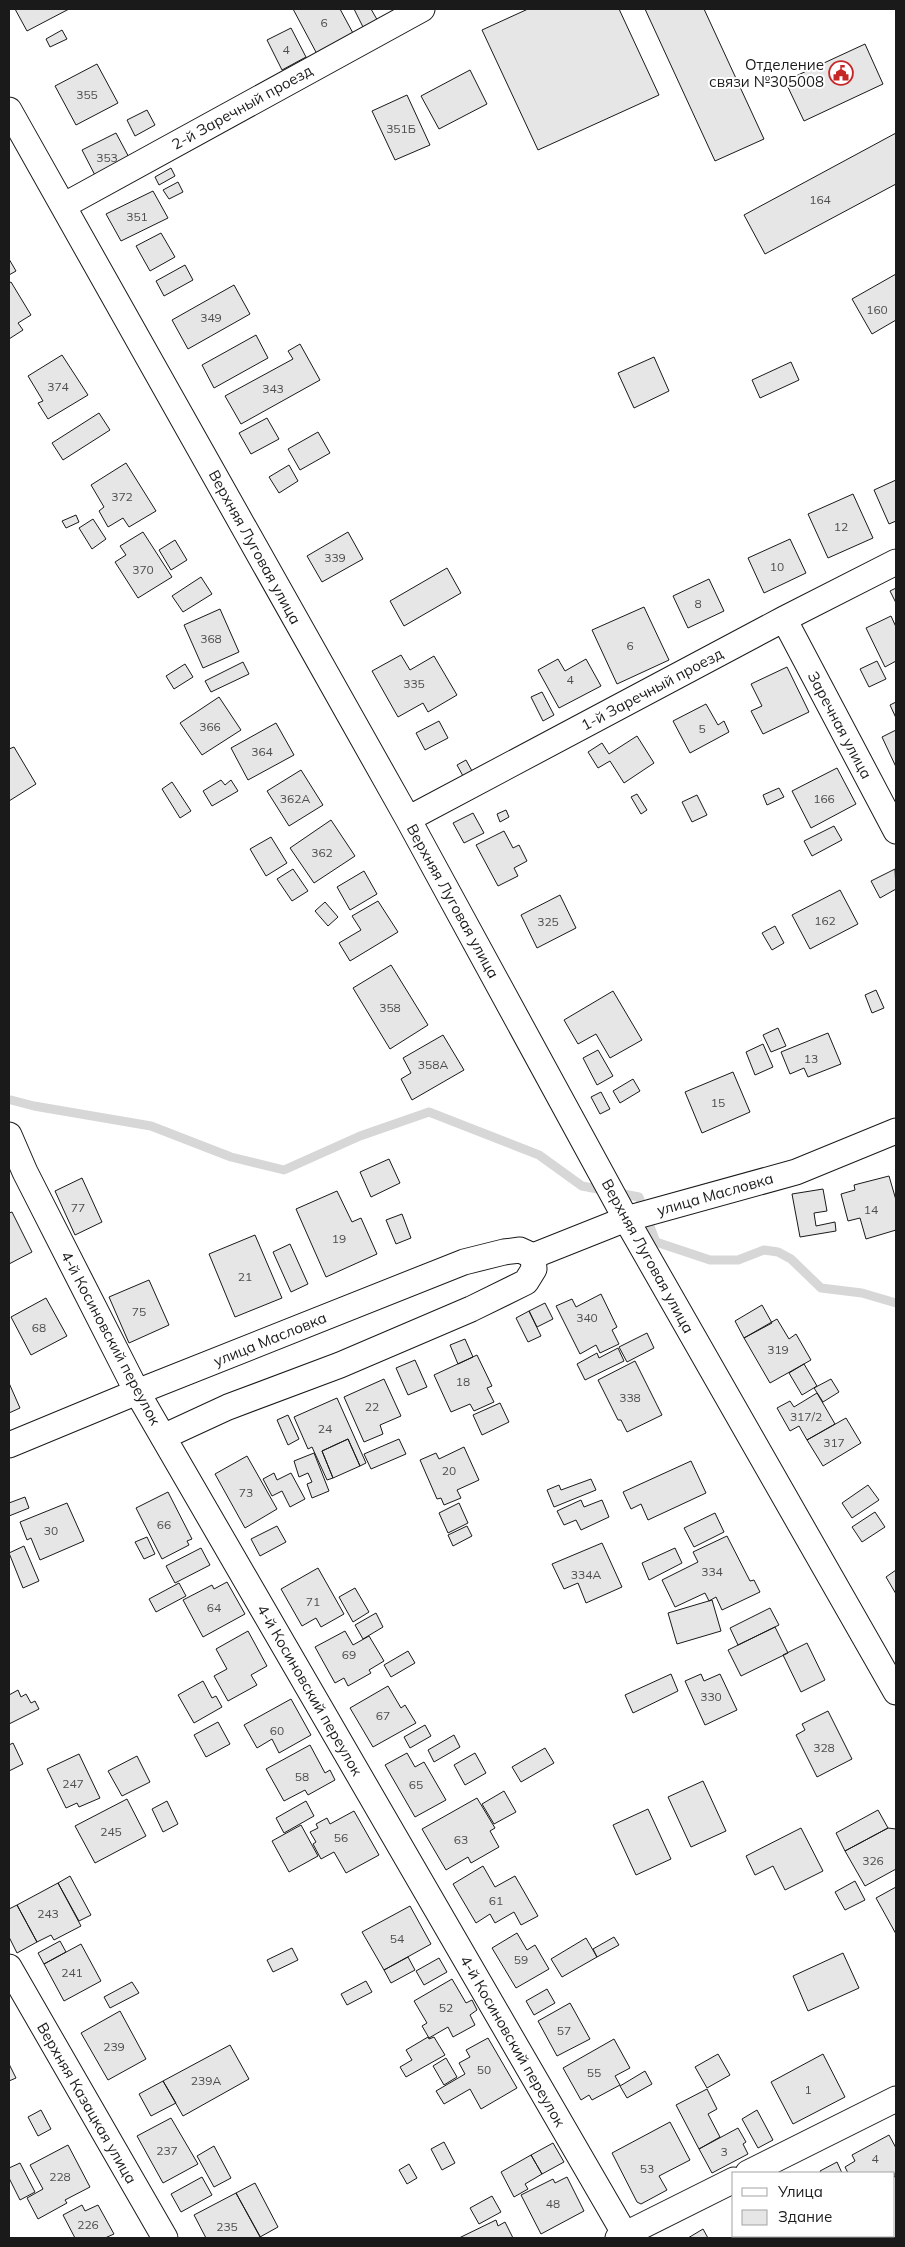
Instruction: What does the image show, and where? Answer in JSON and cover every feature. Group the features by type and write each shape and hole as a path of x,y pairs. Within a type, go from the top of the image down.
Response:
{"street":[{"name":"2-й Заречный проезд","path":"63,206 422,9"},
{"name":"Верхняя Луговая улица","path":"9,110 408,819 626,1219 896,1692"},
{"name":"1-й Заречный проезд","path":"408,819 784,619 896,562"},
{"name":"Заречная улица","path":"784,619 896,831"},
{"name":"улица Масловка","path":"9,1445 136,1392 464,1262 520,1250 534,1256 626,1219 796,1172 896,1130"},
{"name":"4-й Косиновский переулок","path":"9,1135 25,1172 136,1392 164,1436 623,2237"},
{"path":"164,1436 228,1407 340,1365 526,1282 534,1269 534,1256"},
{"name":"Верхняя Казацкая улица","path":"9,1967 165,2238"},
{"path":"750,2172 896,2099"},
{"path":"623,2237 732,2181"}],"building":[{"path":"15,9 69,9 27,31"},
{"path":"293,9 340,9 354,35 317,54"},
{"path":"354,9 371,9 379,23 365,31"},
{"path":"528,9 619,9 659,95 538,150 482,30"},
{"path":"645,9 704,9 764,139 715,161"},
{"path":"291,28 306,57 282,70 267,40"},
{"path":"62,30 67,39 50,47 46,39"},
{"path":"865,44 883,84 804,121 785,81"},
{"path":"97,64 118,103 76,125 55,86"},
{"path":"470,70 487,104 439,129 421,96"},
{"path":"407,95 430,145 395,160 372,111"},
{"path":"147,110 155,125 135,136 127,120"},
{"path":"116,133 132,163 98,181 82,150"},
{"path":"896,133 896,184 765,254 744,215"},
{"path":"171,168 175,176 159,185 155,177"},
{"path":"178,182 183,192 169,199 163,190"},
{"path":"153,191 168,218 121,241 106,214"},
{"path":"161,233 175,257 150,271 136,246"},
{"path":"9,259 16,271 9,275"},
{"path":"185,265 193,280 164,296 156,281"},
{"path":"896,274 896,320 872,334 852,299"},
{"path":"11,282 31,315 18,323 23,330 9,339 9,283"},
{"path":"234,285 250,314 188,349 172,320"},
{"path":"256,335 268,358 214,388 202,365"},
{"path":"300,344 320,380 241,424 225,396 293,359 288,351"},
{"path":"62,355 88,395 48,419 38,403 43,401 28,376"},
{"path":"654,357 669,391 634,408 618,373"},
{"path":"791,362 799,380 760,398 752,380"},
{"path":"99,413 110,430 63,460 52,443"},
{"path":"267,418 279,439 251,454 239,433"},
{"path":"318,432 330,453 300,470 288,449"},
{"path":"126,463 156,511 129,527 123,518 108,527 99,511 104,507 91,485"},
{"path":"289,465 298,481 279,493 269,477"},
{"path":"896,480 896,521 889,524 874,490"},
{"path":"853,494 873,538 828,558 808,514"},
{"path":"76,515 79,522 66,528 62,521"},
{"path":"93,519 106,539 92,549 79,528"},
{"path":"143,532 172,577 138,598 115,562 126,555 120,546"},
{"path":"348,532 363,559 322,582 307,556"},
{"path":"790,539 806,573 764,593 748,558"},
{"path":"175,540 187,560 171,570 159,550"},
{"path":"447,568 461,593 404,626 390,601"},
{"path":"201,577 212,594 183,612 172,596"},
{"path":"709,579 724,611 688,628 673,596"},
{"path":"896,588 896,603 890,591"},
{"path":"644,607 669,660 617,684 592,630"},
{"path":"220,609 239,652 203,668 184,625"},
{"path":"891,616 896,627 896,661 885,667 866,628"},
{"path":"401,655 410,670 434,656 457,695 428,712 423,703 398,717 372,671"},
{"path":"558,659 565,671 586,659 601,686 559,708 538,670"},
{"path":"877,661 886,679 869,687 860,669"},
{"path":"243,662 249,674 211,692 205,681"},
{"path":"185,664 193,677 174,689 166,676"},
{"path":"787,667 809,712 763,734 751,711 762,706 751,684"},
{"path":"542,692 554,715 543,721 531,697"},
{"path":"219,697 241,730 202,755 180,723"},
{"path":"896,702 896,718 890,705"},
{"path":"706,704 718,725 724,721 729,732 690,753 673,721"},
{"path":"439,721 448,738 425,750 416,733"},
{"path":"276,723 294,755 248,780 231,748"},
{"path":"896,730 896,767 882,737"},
{"path":"637,736 654,763 624,783 610,761 598,768 588,752 602,743 609,754"},
{"path":"14,747 36,784 9,801 9,749"},
{"path":"466,760 472,771 463,776 457,765"},
{"path":"837,768 856,804 811,828 792,791"},
{"path":"301,770 323,805 289,826 267,791"},
{"path":"221,780 225,785 231,780 238,791 212,806 203,791"},
{"path":"172,782 191,811 180,818 162,789"},
{"path":"779,788 784,797 767,805 763,795"},
{"path":"637,794 647,810 641,814 631,797"},
{"path":"697,795 707,815 692,822 682,802"},
{"path":"506,810 509,817 500,822 497,814"},
{"path":"473,813 484,833 464,843 453,823"},
{"path":"331,820 355,856 314,883 290,848"},
{"path":"834,826 842,840 812,856 804,841"},
{"path":"504,831 513,848 519,845 527,861 514,868 518,876 498,886 476,845"},
{"path":"271,837 287,863 266,876 250,849"},
{"path":"293,869 308,891 292,901 277,879"},
{"path":"895,869 896,889 880,898 871,881"},
{"path":"364,871 377,894 350,910 337,887"},
{"path":"840,890 858,924 810,949 792,915"},
{"path":"560,895 576,928 537,948 521,915"},
{"path":"378,901 398,932 350,961 339,943 361,930 352,916"},
{"path":"325,902 338,917 328,926 315,911"},
{"path":"775,926 784,943 772,950 762,933"},
{"path":"391,965 428,1025 390,1049 353,988"},
{"path":"876,990 884,1008 872,1013 865,995"},
{"path":"613,991 642,1040 610,1058 596,1034 578,1044 564,1020"},
{"path":"778,1028 786,1046 771,1052 763,1035"},
{"path":"828,1033 841,1064 808,1077 804,1068 790,1074 781,1052"},
{"path":"443,1035 464,1070 412,1100 401,1079 411,1073 403,1058"},
{"path":"763,1044 773,1067 755,1075 746,1052"},
{"path":"598,1050 613,1076 597,1085 583,1058"},
{"path":"733,1072 750,1112 702,1133 685,1092"},
{"path":"633,1079 640,1091 620,1103 613,1091"},
{"path":"601,1092 610,1109 600,1114 591,1097"},
{"path":"389,1159 400,1183 371,1197 360,1172"},
{"path":"889,1176 896,1200 896,1230 866,1239 860,1218 848,1221 841,1194 855,1190 854,1185"},
{"path":"82,1178 102,1222 75,1235 55,1191"},
{"path":"823,1189 827,1211 814,1213 816,1226 835,1222 836,1231 800,1237 792,1194"},
{"path":"337,1191 352,1222 361,1218 377,1254 326,1277 296,1209"},
{"path":"12,1212 32,1252 9,1264 9,1213"},
{"path":"402,1214 411,1238 396,1244 386,1220"},
{"path":"255,1235 282,1298 235,1317 209,1254"},
{"path":"290,1244 308,1284 291,1292 273,1252"},
{"path":"149,1280 169,1325 129,1343 109,1297"},
{"path":"601,1294 617,1327 612,1330 619,1344 600,1353 596,1345 580,1354 556,1306 572,1299 576,1307"},
{"path":"46,1298 67,1336 31,1355 11,1317"},
{"path":"545,1303 553,1319 537,1327 529,1311"},
{"path":"762,1305 772,1323 744,1338 735,1321"},
{"path":"529,1311 541,1336 528,1342 516,1318"},
{"path":"777,1319 789,1339 796,1334 811,1360 770,1383 744,1338"},
{"path":"647,1333 654,1348 627,1362 619,1347"},
{"path":"465,1339 473,1357 458,1364 450,1345"},
{"path":"618,1348 624,1361 585,1380 577,1364 597,1353 599,1358"},
{"path":"477,1355 492,1386 487,1388 494,1402 474,1411 470,1404 451,1412 434,1375"},
{"path":"415,1360 427,1387 408,1395 396,1368"},
{"path":"635,1361 662,1415 627,1432 621,1420 618,1420 598,1380"},
{"path":"804,1364 817,1386 802,1395 789,1373"},
{"path":"384,1379 401,1416 380,1425 383,1434 364,1442 344,1397"},
{"path":"831,1379 839,1392 823,1402 814,1388"},
{"path":"9,1383 20,1408 9,1413"},
{"path":"817,1393 835,1424 807,1440 799,1426 790,1431 777,1408 790,1401 794,1407"},
{"path":"337,1398 366,1463 360,1466 348,1439 322,1451 333,1478 327,1480 312,1447 308,1449 294,1417"},
{"path":"500,1403 509,1422 482,1435 473,1415"},
{"path":"288,1415 299,1439 288,1445 277,1420"},
{"path":"846,1418 861,1443 823,1466 807,1440"},
{"path":"348,1439 360,1466 333,1478 322,1451"},
{"path":"399,1439 406,1454 371,1469 364,1454"},
{"path":"464,1447 479,1480 457,1490 461,1498 444,1505 441,1498 437,1499 420,1460 436,1453 439,1459"},
{"path":"314,1453 329,1491 312,1498 307,1484 312,1482 308,1473 299,1477 294,1461"},
{"path":"247,1456 277,1509 245,1528 215,1474"},
{"path":"691,1461 706,1493 648,1520 641,1504 631,1509 623,1492"},
{"path":"274,1473 277,1480 291,1473 305,1499 290,1507 282,1491 272,1496 263,1479"},
{"path":"591,1479 596,1490 554,1507 547,1490 559,1485 561,1490"},
{"path":"868,1485 879,1500 852,1518 842,1503"},
{"path":"168,1492 192,1539 187,1541 189,1545 162,1559 136,1508"},
{"path":"25,1497 29,1508 9,1516 9,1503"},
{"path":"581,1500 584,1507 602,1500 609,1517 581,1530 576,1520 564,1525 557,1511"},
{"path":"67,1503 84,1541 40,1560 31,1538 27,1540 20,1522"},
{"path":"459,1503 468,1523 448,1533 439,1513"},
{"path":"875,1512 885,1527 862,1542 852,1527"},
{"path":"715,1513 724,1532 694,1547 684,1528"},
{"path":"277,1526 286,1542 260,1556 251,1539"},
{"path":"467,1526 472,1536 453,1546 448,1535"},
{"path":"727,1536 750,1581 754,1580 760,1592 722,1610 716,1597 709,1601 705,1593 675,1607 662,1580 698,1562 693,1552"},
{"path":"147,1537 155,1554 144,1559 135,1542"},
{"path":"602,1543 622,1587 586,1603 578,1583 564,1589 552,1564"},
{"path":"24,1546 39,1581 23,1588 9,1553"},
{"path":"201,1548 210,1565 175,1583 166,1566"},
{"path":"675,1548 682,1563 649,1580 642,1563"},
{"path":"318,1568 344,1614 321,1627 316,1618 302,1626 281,1589"},
{"path":"896,1570 896,1594 886,1577"},
{"path":"227,1582 245,1614 203,1637 183,1600 212,1585 214,1589"},
{"path":"179,1583 186,1596 156,1612 149,1599"},
{"path":"355,1588 369,1612 353,1622 339,1597"},
{"path":"712,1600 721,1631 677,1644 668,1613"},
{"path":"770,1608 779,1625 738,1645 730,1628"},
{"path":"376,1613 383,1627 363,1639 355,1625"},
{"path":"775,1627 788,1653 741,1676 728,1650"},
{"path":"248,1631 267,1666 251,1675 257,1685 228,1701 214,1676 227,1669 216,1649"},
{"path":"345,1631 353,1645 369,1636 384,1661 369,1670 371,1673 348,1686 344,1678 335,1683 315,1647"},
{"path":"807,1643 825,1680 801,1692 783,1655"},
{"path":"408,1651 415,1663 391,1677 384,1665"},
{"path":"671,1674 678,1691 633,1713 625,1695"},
{"path":"701,1674 704,1681 720,1674 737,1710 705,1725 685,1681"},
{"path":"203,1681 212,1698 216,1696 222,1707 194,1723 178,1695"},
{"path":"388,1686 401,1708 405,1705 416,1723 373,1747 350,1708"},
{"path":"18,1690 21,1697 26,1694 31,1703 35,1701 39,1709 9,1724 9,1695"},
{"path":"291,1699 311,1735 279,1753 272,1739 257,1748 244,1725"},
{"path":"828,1711 852,1759 817,1777 796,1735 805,1730 802,1724"},
{"path":"218,1722 230,1744 206,1757 194,1735"},
{"path":"425,1725 431,1736 410,1748 404,1737"},
{"path":"454,1735 460,1747 434,1762 428,1750"},
{"path":"13,1743 23,1764 9,1771 9,1745"},
{"path":"310,1745 325,1773 330,1770 335,1780 308,1795 305,1790 284,1801 266,1769"},
{"path":"545,1748 554,1763 521,1782 512,1767"},
{"path":"407,1753 415,1767 424,1762 446,1800 415,1817 385,1765"},
{"path":"475,1753 486,1773 465,1785 454,1765"},
{"path":"79,1754 100,1798 79,1807 77,1803 66,1808 47,1769"},
{"path":"137,1756 150,1782 122,1796 108,1771"},
{"path":"703,1781 726,1831 691,1847 668,1797"},
{"path":"504,1791 516,1812 494,1824 482,1804"},
{"path":"477,1798 495,1828 490,1831 499,1847 471,1863 468,1857 446,1870 422,1829"},
{"path":"127,1799 146,1836 95,1863 75,1826"},
{"path":"167,1801 178,1824 163,1832 152,1809"},
{"path":"306,1801 314,1816 284,1833 276,1818"},
{"path":"648,1809 671,1859 636,1875 613,1825"},
{"path":"878,1810 888,1828 845,1851 836,1833"},
{"path":"354,1811 379,1855 346,1873 334,1852 321,1859 313,1844 316,1842 310,1832 318,1828 316,1824 327,1818 330,1824"},
{"path":"301,1825 318,1856 289,1872 272,1841"},
{"path":"801,1828 823,1871 785,1890 773,1866 755,1875 746,1856"},
{"path":"888,1828 896,1829 896,1869 865,1886 845,1851"},
{"path":"483,1866 495,1887 515,1876 538,1916 521,1925 514,1912 495,1923 490,1914 476,1923 453,1884"},
{"path":"70,1876 91,1915 79,1921 58,1883"},
{"path":"855,1881 865,1900 845,1910 835,1892"},
{"path":"58,1883 81,1926 54,1940 51,1935 37,1942 17,1905"},
{"path":"896,1887 896,1934 876,1898"},
{"path":"17,1905 37,1942 17,1953 9,1937 9,1909"},
{"path":"410,1906 431,1944 384,1970 362,1932"},
{"path":"517,1933 527,1950 535,1945 549,1969 516,1988 492,1948"},
{"path":"614,1937 619,1945 597,1957 593,1949"},
{"path":"586,1938 597,1957 562,1977 551,1959"},
{"path":"60,1941 66,1952 44,1964 38,1953"},
{"path":"81,1944 101,1981 64,2001 44,1964"},
{"path":"292,1948 298,1960 273,1972 267,1960"},
{"path":"843,1953 859,1988 808,2011 793,1976"},
{"path":"408,1957 415,1970 391,1983 384,1970"},
{"path":"439,1958 447,1972 424,1985 416,1971"},
{"path":"452,1979 466,2003 472,2000 477,2010 470,2015 475,2025 453,2037 448,2027 429,2038 422,2026 427,2023 414,2001"},
{"path":"366,1981 372,1992 347,2005 341,1994"},
{"path":"132,1982 139,1993 110,2008 104,1997"},
{"path":"547,1989 555,2003 534,2015 526,2001"},
{"path":"570,2003 590,2039 557,2056 538,2021"},
{"path":"120,2011 146,2059 108,2080 81,2033"},
{"path":"428,2037 429,2039 434,2037 445,2055 406,2077 400,2067 412,2060 406,2050"},
{"path":"488,2038 517,2088 481,2109 470,2089 444,2104 436,2091 465,2074 459,2063 470,2057 466,2050"},
{"path":"614,2039 630,2068 615,2076 620,2085 592,2100 589,2095 581,2100 563,2068"},
{"path":"230,2045 249,2079 183,2116 163,2081"},
{"path":"718,2054 730,2075 707,2088 695,2067"},
{"path":"823,2054 845,2097 793,2124 771,2082"},
{"path":"446,2058 457,2077 444,2085 433,2066"},
{"path":"9,2064 16,2078 9,2081"},
{"path":"645,2071 652,2084 627,2098 620,2086"},
{"path":"163,2081 176,2103 151,2116 139,2094"},
{"path":"707,2089 717,2109 708,2114 720,2137 699,2149 676,2105"},
{"path":"41,2110 51,2129 38,2136 28,2117"},
{"path":"757,2110 773,2140 758,2148 742,2119"},
{"path":"171,2118 198,2164 163,2183 137,2136"},
{"path":"670,2122 690,2160 659,2176 667,2190 641,2204 637,2202 612,2153"},
{"path":"738,2128 746,2142 743,2144 748,2154 712,2173 699,2149"},
{"path":"889,2135 896,2148 896,2176 895,2172 848,2172 845,2167 855,2161 852,2155"},
{"path":"444,2142 455,2163 442,2170 431,2149"},
{"path":"553,2143 564,2162 542,2174 531,2155"},
{"path":"68,2145 90,2187 65,2200 67,2203 38,2219 27,2198 43,2189 30,2165"},
{"path":"214,2146 231,2178 214,2187 197,2156"},
{"path":"531,2155 542,2174 525,2184 528,2189 514,2197 501,2172"},
{"path":"837,2162 842,2172 820,2172"},
{"path":"20,2163 35,2192 20,2200 9,2178 9,2168"},
{"path":"409,2164 417,2178 407,2184 399,2170"},
{"path":"202,2177 212,2195 181,2212 171,2194"},
{"path":"567,2177 584,2211 541,2234 521,2195 553,2179 555,2183"},
{"path":"255,2183 278,2227 260,2237 236,2193"},
{"path":"236,2193 261,2238 206,2238 194,2215"},
{"path":"492,2196 501,2212 479,2224 470,2208"},
{"path":"82,2205 85,2211 98,2205 114,2234 105,2238 75,2238 63,2215"},
{"path":"496,2220 498,2226 505,2222 513,2238 459,2238"},
{"path":"703,2229 708,2238 688,2238"},
{"path":"758,2237 780,2238 758,2238"},
{"path":"808,2237 808,2238 786,2238"},
{"path":"808,2237 845,2237 808,2238"}],"waterway":[{"path":"11,1100 34,1106 151,1126 231,1157 284,1170 360,1136 429,1112 539,1155 582,1186 639,1197 656,1242 710,1260 738,1260 764,1250 778,1252 791,1259 821,1288 862,1293 896,1303"}],"place":[{"name":"Отделение связи №305008","path":"841,73"}]}
